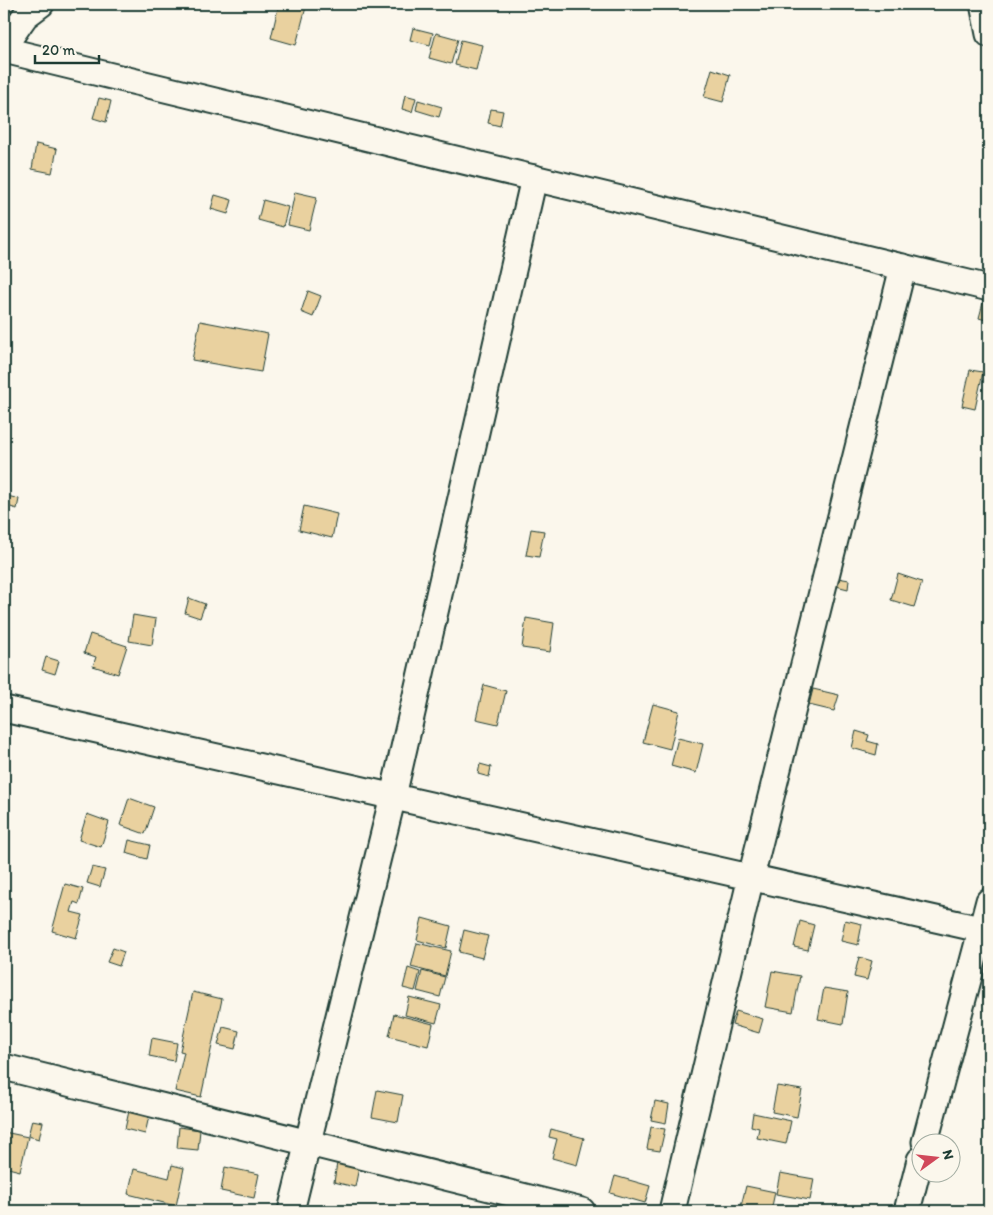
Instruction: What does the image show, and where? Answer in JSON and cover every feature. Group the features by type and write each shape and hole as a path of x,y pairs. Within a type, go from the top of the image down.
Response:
{"street":[{"path":"4,46 24,16 41,4"},
{"path":"983,4 989,34"},
{"path":"4,50 989,288"},
{"path":"291,1211 393,796 534,178"},
{"path":"672,1211 751,877 903,267"},
{"path":"4,709 986,930"},
{"path":"928,1132 986,930 989,901"},
{"path":"4,1066 582,1211"},
{"path":"907,1211 914,1182"}],"building":[{"path":"279,4 306,7 296,45 271,38"},
{"path":"413,28 433,33 430,45 410,40"},
{"path":"436,33 458,39 451,64 429,58"},
{"path":"461,40 482,45 476,70 455,65"},
{"path":"712,69 730,75 723,102 704,97"},
{"path":"405,95 416,98 412,112 402,109"},
{"path":"99,98 111,101 106,122 93,118"},
{"path":"418,100 442,107 439,117 416,110"},
{"path":"491,109 503,111 500,126 488,123"},
{"path":"36,144 57,149 52,173 32,169"},
{"path":"295,192 317,197 309,230 288,225"},
{"path":"215,195 232,200 228,214 211,209"},
{"path":"263,200 288,207 283,227 258,220"},
{"path":"308,291 321,296 313,317 301,312"},
{"path":"983,303 989,304 989,321 979,318"},
{"path":"200,321 268,334 261,372 192,360"},
{"path":"970,370 983,372 975,409 962,406"},
{"path":"4,495 19,499 17,509 4,505"},
{"path":"304,506 337,514 332,538 299,530"},
{"path":"531,529 544,531 539,557 526,555"},
{"path":"898,574 922,582 914,607 891,600"},
{"path":"838,578 849,580 848,589 836,586"},
{"path":"189,598 205,604 200,618 185,613"},
{"path":"133,615 156,619 152,645 129,641"},
{"path":"526,618 554,623 550,652 522,648"},
{"path":"90,634 127,646 118,674 93,666 96,657 84,653"},
{"path":"46,657 59,661 55,674 42,670"},
{"path":"484,685 506,691 498,724 476,719"},
{"path":"813,689 839,695 834,711 809,705"},
{"path":"653,704 679,711 670,749 643,742"},
{"path":"856,731 869,735 867,741 878,744 876,755 852,748"},
{"path":"678,738 703,744 696,773 671,766"},
{"path":"480,764 491,767 489,777 478,774"},
{"path":"129,798 154,807 145,834 120,825"},
{"path":"87,814 109,822 101,847 79,840"},
{"path":"129,840 150,845 147,859 126,853"},
{"path":"92,867 105,870 100,887 87,883"},
{"path":"65,884 83,889 79,904 74,902 71,912 83,915 76,938 52,931"},
{"path":"422,918 451,926 446,948 417,940"},
{"path":"845,920 862,924 858,945 841,941"},
{"path":"800,921 814,925 808,950 794,947"},
{"path":"464,930 488,936 482,958 459,952"},
{"path":"417,943 451,951 445,976 411,967"},
{"path":"113,948 124,952 119,966 107,962"},
{"path":"859,957 872,961 867,980 854,977"},
{"path":"408,968 420,972 415,991 403,988"},
{"path":"422,971 445,977 440,997 417,991"},
{"path":"772,971 800,976 793,1012 765,1007"},
{"path":"824,988 848,992 843,1024 818,1019"},
{"path":"193,992 222,999 201,1097 175,1091 184,1052 180,1051"},
{"path":"409,997 441,1005 436,1023 405,1015"},
{"path":"736,1011 763,1019 759,1033 732,1025"},
{"path":"394,1014 433,1024 428,1046 389,1036"},
{"path":"223,1027 239,1031 235,1049 218,1045"},
{"path":"152,1038 177,1043 174,1061 149,1056"},
{"path":"777,1086 802,1090 797,1117 772,1112"},
{"path":"377,1090 403,1095 398,1122 372,1117"},
{"path":"655,1101 669,1104 666,1123 651,1120"},
{"path":"129,1111 149,1116 145,1134 125,1129"},
{"path":"753,1113 791,1121 786,1144 757,1138 759,1128 751,1126"},
{"path":"32,1120 43,1122 39,1139 28,1136"},
{"path":"179,1127 200,1130 198,1150 177,1148"},
{"path":"651,1127 665,1129 660,1151 647,1149"},
{"path":"551,1129 584,1138 577,1165 552,1158 557,1139 549,1137"},
{"path":"4,1132 28,1137 20,1171 4,1167"},
{"path":"337,1163 359,1167 355,1187 334,1182"},
{"path":"172,1165 184,1168 176,1206 128,1194 134,1169 169,1178"},
{"path":"225,1167 259,1174 254,1198 221,1191"},
{"path":"780,1173 814,1179 810,1200 776,1194"},
{"path":"615,1176 650,1186 645,1203 610,1193"},
{"path":"746,1186 775,1192 771,1211 741,1206"}]}
